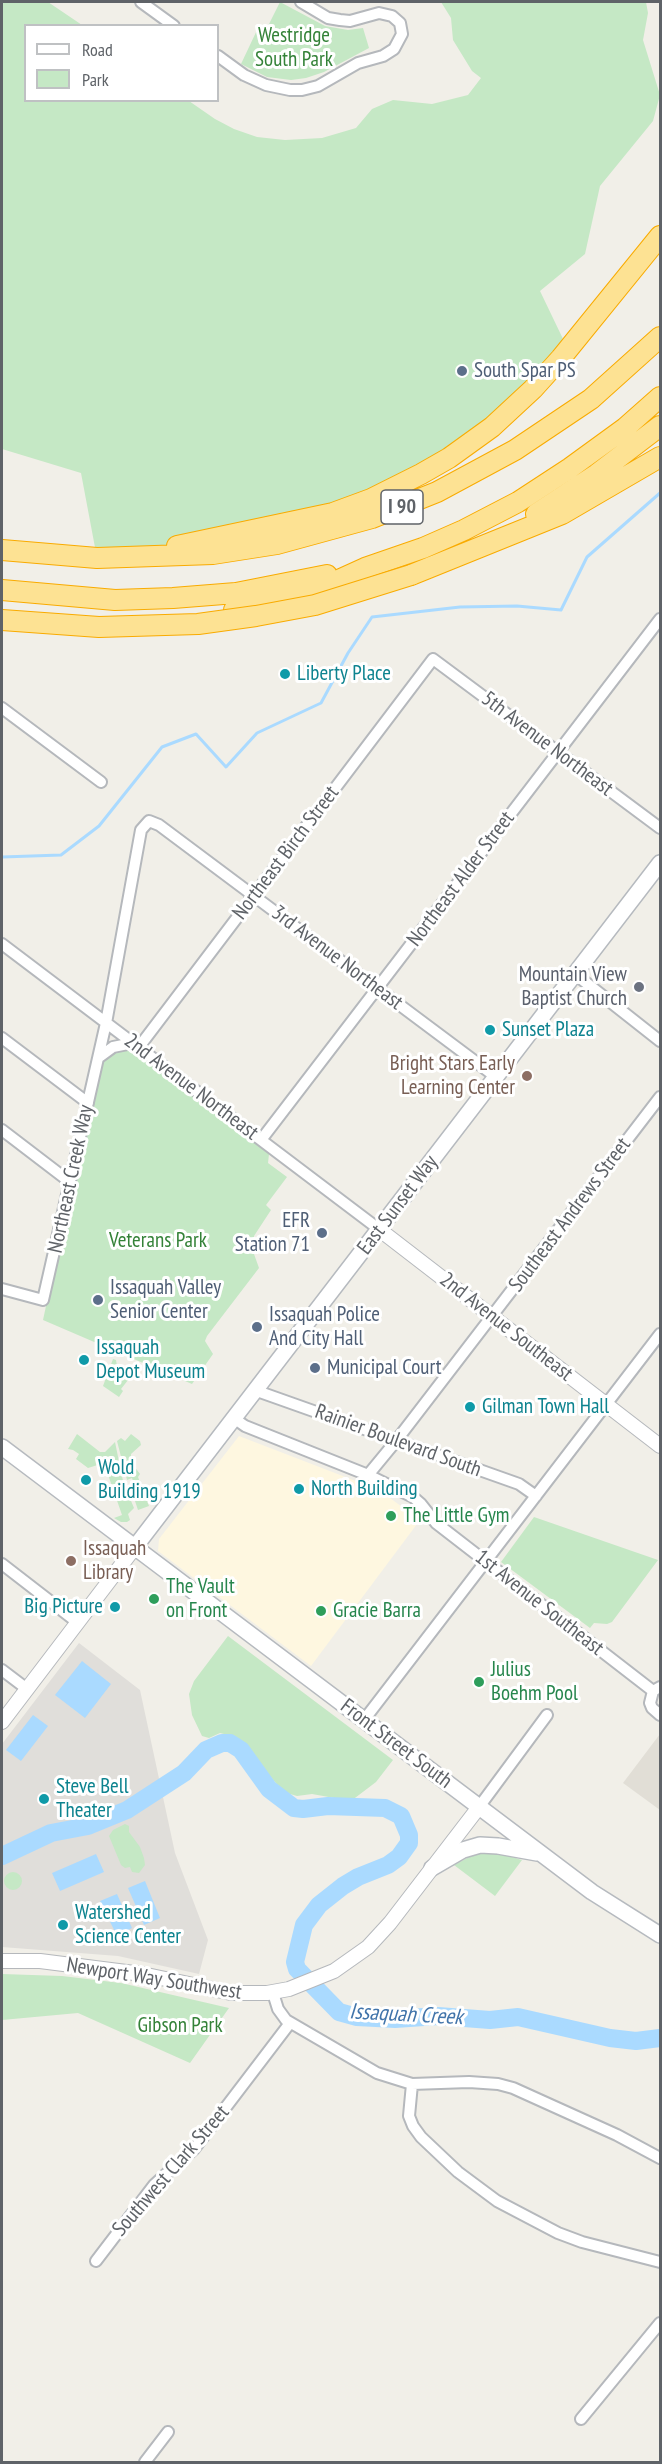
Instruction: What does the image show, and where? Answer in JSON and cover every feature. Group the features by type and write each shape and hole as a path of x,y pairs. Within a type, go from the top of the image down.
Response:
{"highway":[{"path":"302,519 369,493 407,474 443,453 484,422 544,365 660,224"},
{"path":"97,558 181,546 333,513 371,499 457,453 492,427 555,366 660,236"},
{"name":"I 90","path":"2,550 97,558 161,558 243,551 324,532 404,506 486,468 591,399 660,337"},
{"name":"I 90","path":"2,590 115,600 173,598 236,593 365,568 423,548 518,502 589,455 660,397"},
{"path":"487,543 574,490 660,426"},
{"path":"2,620 108,627 159,626 216,622 315,605 411,574 562,514 660,457"},
{"path":"2,627 107,624 191,617 249,608 312,592 365,568"}],"main road":[{"name":"East Sunset Way","path":"135,1547 660,863"},
{"name":"Front Street South","path":"2,1447 593,1893 660,1935"},
{"path":"432,1868 463,1850 480,1845 541,1854"}],"street":[{"path":"141,2 171,24"},
{"path":"219,57 244,75 266,85 290,90 318,86 358,63 383,56 394,49 402,34 399,23 392,16 379,13 351,21 339,20 328,18 301,2"},
{"name":"Northeast Alder Street","path":"261,1140 660,619"},
{"name":"5th Avenue Northeast","path":"433,659 660,828"},
{"name":"Northeast Birch Street","path":"136,1045 254,895 433,659"},
{"path":"2,708 101,782"},
{"name":"3rd Avenue Northeast","path":"149,822 159,825 496,1077"},
{"name":"Northeast Creek Way","path":"2,1289 43,1300 106,1023 141,830 149,822"},
{"name":"2nd Avenue Northeast","path":"2,944 380,1230"},
{"path":"575,974 660,1041"},
{"path":"2,1038 87,1103"},
{"path":"98,1058 113,1047 136,1045"},
{"name":"Southeast Andrews Street","path":"368,1475 660,1097"},
{"path":"2,1130 70,1182"},
{"name":"2nd Avenue Southeast","path":"380,1230 660,1446"},
{"path":"364,1720 660,1334"},
{"name":"Rainier Boulevard South","path":"257,1391 519,1484 536,1496"},
{"name":"1st Avenue Southeast","path":"235,1419 245,1426 368,1475 413,1497 432,1519 485,1561 657,1689 650,1703 660,1715"},
{"path":"2,1722 135,1547"},
{"path":"2,1564 77,1622"},
{"path":"2,1670 27,1689"},
{"path":"479,1807 547,1715"},
{"name":"Newport Way Southwest","path":"2,1960 40,1961 142,1974 216,1992 273,1993 296,1987 347,1964 368,1947 387,1928 479,1807"},
{"path":"273,1993 280,2013 290,2023 377,2073 412,2084 469,2082 498,2084 513,2088 608,2131 660,2158"},
{"name":"Southwest Clark Street","path":"96,2261 154,2185 194,2149 290,2023"},
{"path":"412,2084 409,2116 413,2126 421,2137 458,2172 497,2202 558,2233 582,2242 660,2262"},
{"path":"581,2419 660,2323"},
{"path":"145,2463 168,2432"}],"shaded area":[{"path":"239,1436 379,1490 420,1520 311,1666 158,1551 159,1539"},
{"path":"79,1643 140,1690 175,1853 208,1940 199,1974 118,1956 2,1947 2,1744"},
{"path":"660,1734 660,1810 623,1783"}],"green space":[{"path":"2,2 48,2 81,24 24,24 24,102 190,102 234,129 257,137 285,140 322,138 356,128 372,109 393,100 432,104 468,95 481,78 472,71 453,40 451,18 441,2 646,2 648,13 643,40 660,95 653,121 600,186 585,254 540,291 564,341 503,407 461,440 390,483 256,531 97,558 81,473 2,449"},
{"name":"Westridge South Park","path":"280,2 325,26 348,30 363,28 369,48 324,72 291,80 267,77 241,64 258,28 264,34"},
{"name":"Veterans Park","path":"124,1048 132,1049 269,1154 268,1163 287,1177 266,1205 271,1210 254,1236 254,1254 259,1268 207,1336 205,1341 213,1354 192,1384 43,1320 86,1120 103,1061 110,1052"},
{"path":"113,1359 116,1360 117,1366 126,1370 128,1366 136,1370 121,1389 123,1391 119,1397 103,1386"},
{"path":"77,1434 100,1452 105,1452 115,1442 123,1481 118,1484 123,1498 129,1496 134,1508 128,1514 130,1520 127,1522 114,1518 122,1515 104,1463 88,1468 76,1459 79,1454 68,1449"},
{"path":"131,1434 140,1441 141,1445 131,1454 131,1458 136,1462 134,1466 140,1474 138,1477 149,1506 138,1510 133,1495 137,1493 132,1478 127,1480 117,1441 121,1438 125,1441"},
{"path":"534,1517 658,1560 612,1622 594,1623 590,1628 501,1562"},
{"path":"228,1636 393,1760 376,1782 351,1801 312,1794 297,1796 283,1792 244,1744 232,1736 220,1733 209,1738 202,1736 192,1715 189,1694 194,1681"},
{"path":"125,1824 129,1826 129,1832 140,1847 144,1858 145,1865 139,1873 132,1872 130,1867 125,1868 121,1865 109,1836 113,1830"},
{"path":"495,1852 522,1860 495,1896 454,1865 473,1855"},
{"path":"13,1872 19,1875 22,1881 19,1887 13,1890 7,1887 4,1881 7,1875"},
{"name":"Gibson Park","path":"2,1974 62,1976 121,1983 229,2008 190,2063 78,2013 2,2020"}],"water":[{"path":"82,1661 111,1684 85,1718 55,1695"},
{"path":"33,1715 48,1726 21,1761 6,1750"},
{"path":"96,1854 104,1872 60,1891 52,1873"},
{"path":"145,1881 160,1918 144,1925 128,1888"},
{"path":"117,1894 132,1928 117,1936 100,1901"}],"waterway":[{"path":"2,857 61,855 99,826 162,747 196,734 226,767 257,733 321,703 348,653 372,617 460,607 517,606 561,610 587,557 660,493"},
{"name":"Issaquah Creek","path":"2,1856 51,1833 88,1826 127,1810 184,1773 206,1750 222,1743 230,1743 241,1750 269,1789 294,1808 328,1806 385,1808 401,1816 409,1835 409,1843 399,1857 388,1865 358,1877 343,1886 319,1905 304,1925 295,1962 297,1969 339,2012 357,2017 395,2019 438,2016 490,2020 518,2017 610,2038 636,2041 660,2038"}],"place":[{"name":"South Spar PS","path":"462,371"},
{"name":"Liberty Place","path":"285,674"},
{"name":"Mountain View Baptist Church","path":"639,987"},
{"name":"Sunset Plaza","path":"490,1030"},
{"name":"Bright Stars Early Learning Center","path":"527,1076"},
{"name":"EFR Station 71","path":"322,1233"},
{"name":"Issaquah Valley Senior Center","path":"98,1300"},
{"name":"Issaquah Police And City Hall","path":"257,1327"},
{"name":"Issaquah Depot Museum","path":"84,1360"},
{"name":"Municipal Court","path":"315,1368"},
{"name":"Gilman Town Hall","path":"470,1407"},
{"name":"Wold Building 1919","path":"86,1480"},
{"name":"North Building","path":"299,1489"},
{"name":"The Little Gym","path":"391,1516"},
{"name":"Issaquah Library","path":"71,1561"},
{"name":"The Vault on Front","path":"154,1599"},
{"name":"Big Picture","path":"115,1607"},
{"name":"Gracie Barra","path":"321,1611"},
{"name":"Julius Boehm Pool","path":"479,1682"},
{"name":"Steve Bell Theater","path":"44,1799"},
{"name":"Watershed Science Center","path":"63,1925"}]}
